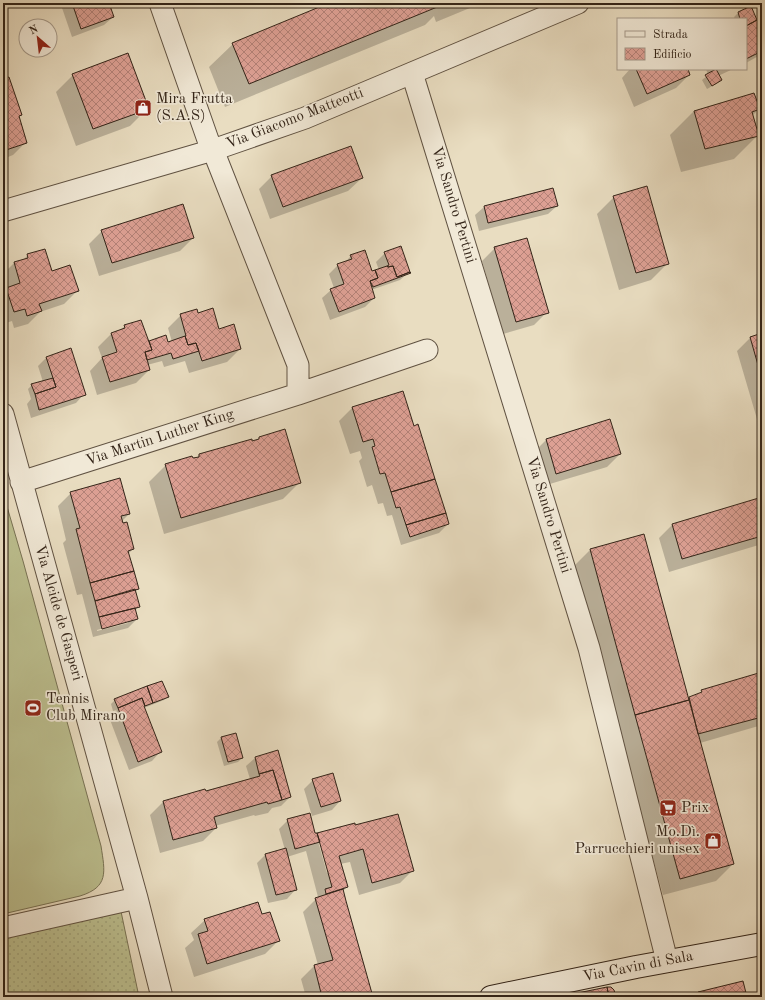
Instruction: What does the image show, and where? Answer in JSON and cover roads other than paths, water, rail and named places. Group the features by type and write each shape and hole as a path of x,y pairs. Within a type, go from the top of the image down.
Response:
{"main road":[{"name":"Via Cavin di Sala","path":"491,997 667,961 762,944"}],"street":[{"path":"160,3 208,140 298,365 298,394"},
{"name":"Via Giacomo Matteotti","path":"3,211 213,150 305,118 578,3"},
{"name":"Via Sandro Pertini","path":"412,73 589,648 667,961"},
{"name":"Via Martin Luther King","path":"22,482 298,394 427,350"},
{"name":"Via Alcide de Gasperi","path":"3,414 137,898 162,997"},
{"path":"3,928 137,898"}],"place":[{"name":"Mira Frutta (S.A.S)","path":"143,108"},
{"name":"Tennis Club Mirano","path":"33,708"},
{"name":"Prix","path":"668,808"},
{"name":"Mo.Dì. Parrucchieri unisex","path":"713,841"}]}
